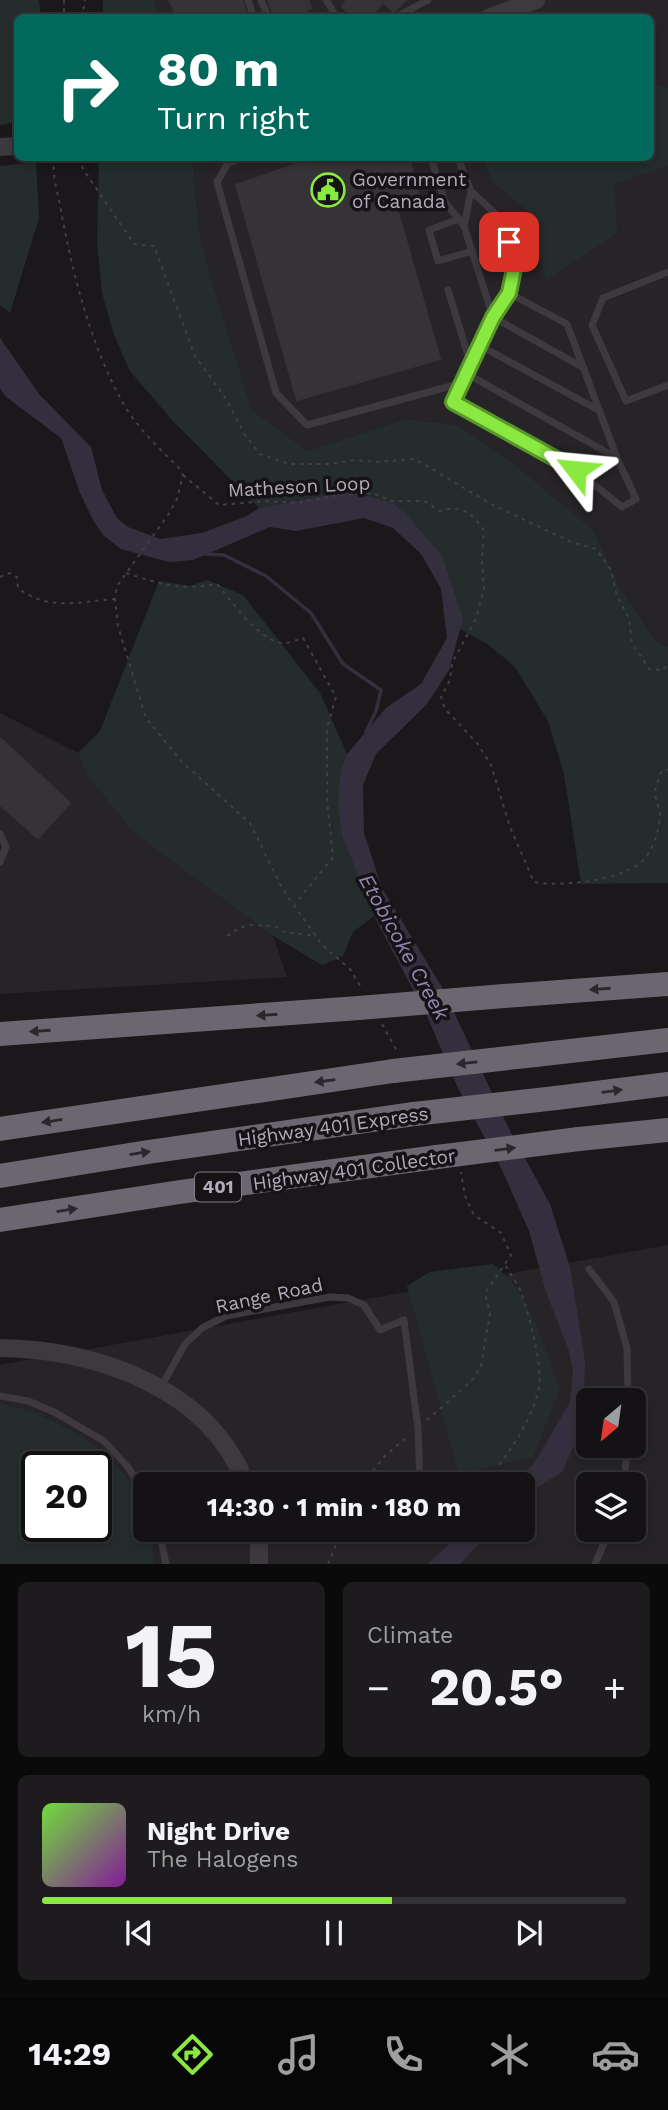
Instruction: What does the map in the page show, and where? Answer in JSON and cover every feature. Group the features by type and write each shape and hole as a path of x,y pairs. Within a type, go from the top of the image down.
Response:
{"highway":[{"path":"0,1034 361,999 504,996 668,984"},
{"path":"0,1129 396,1063 535,1055 668,1040"},
{"name":"Highway 401 Express","path":"0,1176 414,1114 668,1084"},
{"name":"Highway 401 Collector","path":"0,1220 437,1157 668,1130"}],"street":[{"path":"499,14 537,0"},
{"path":"0,1348 45,1350 80,1357 138,1376 193,1411 209,1426 234,1458 241,1472"},
{"path":"259,1542 259,1564"}],"lane":[{"path":"402,14 428,0"},
{"path":"234,161 228,163 217,182 276,393 307,425 462,383"},
{"path":"432,161 445,202 462,222 493,317 584,368"},
{"path":"459,161 471,191 503,221 515,264 509,293 493,317 453,402 576,470 622,507 636,499 617,458 567,324 509,293"},
{"path":"462,222 471,191"},
{"path":"462,222 429,230 438,261 473,251"},
{"path":"668,272 603,298 592,325 626,401 668,385"},
{"path":"448,290 471,363"},
{"path":"479,345 600,411"},
{"path":"467,374 617,458"},
{"path":"0,834 6,847 0,862"},
{"path":"589,1269 614,1302 627,1348 628,1388"},
{"name":"Range Road","path":"160,1389 185,1344 202,1328 214,1322 226,1317 330,1297 348,1298 364,1305 380,1330 404,1320 418,1428 420,1472"},
{"path":"0,1395 28,1401 54,1412 104,1441 133,1475"},
{"path":"161,1542 166,1564"},
{"path":"595,1564 605,1542"}],"path":[{"path":"55,161 54,174 63,225 96,342 124,404 139,426 183,475 177,499 125,572 117,586 115,599 118,626 146,719 181,761 250,823 267,861 294,905 323,946 350,969 361,999"},
{"name":"Matheson Loop","path":"80,161 134,244 154,246 195,356 226,398 245,435 260,454 289,464 415,459 491,504 571,542 596,549 611,570 617,596 629,618 632,643 649,668 663,670 668,664"},
{"name":"Matheson Loop","path":"183,475 219,505 266,501 298,503 338,495 373,493 391,501 424,501 439,511 450,508 470,512 484,530 484,589 476,619 452,663 450,680 441,697 446,709 477,743 491,765 510,827 534,881 548,884 587,881 619,873 641,863 653,844 660,817 655,792 662,771 668,770"},
{"path":"125,572 167,586 194,588 218,584 246,618 267,637 282,643 303,638 336,697 327,728 327,799 333,857 294,905"},
{"path":"0,577 10,573 17,577 18,588 49,604 115,599"},
{"path":"227,936 249,925 275,926 284,932 316,936"},
{"path":"381,1022 396,1063"},
{"path":"372,1472 385,1456 460,1391 481,1366 491,1313 485,1293 511,1255 501,1233 474,1215 461,1173"},
{"path":"499,1465 532,1411 540,1383 535,1346 522,1293 506,1266"},
{"path":"328,1564 337,1542"}],"shaded area":[{"path":"0,0 39,0 41,14 14,14 14,123 0,125"},
{"path":"103,0 154,0 159,14 103,14"},
{"path":"154,0 668,0 668,647 656,641 622,591 593,530 513,463 457,425 406,419 308,451 252,410 211,278 198,225 193,161 654,161 654,14 159,14"},
{"path":"654,85 668,88 668,166 614,184 617,233 546,280 527,210 493,182 483,161 654,161"},
{"path":"99,161 193,161 198,225 211,278 252,410 308,451 406,419 457,425 513,463 593,530 622,591 656,641 668,647 668,883 581,884 564,774 548,721 515,667 489,645 451,624 442,557 349,491 259,508 171,419 130,371 114,335 102,293 97,243"},
{"path":"36,162 39,218 10,313 0,305 0,166"},
{"path":"207,580 243,595 320,693 347,754 341,769 342,836 374,916 353,932 343,956 322,965 273,936 135,834 87,776 78,753 100,731 159,581 190,586"},
{"path":"0,713 78,753 87,776 135,834 273,936 287,977 0,994"},
{"path":"668,1245 668,1564 0,1564 0,1365"},
{"path":"493,1264 517,1289 526,1305 542,1338 560,1389 533,1457 458,1472 407,1286 430,1272"},
{"path":"0,1403 47,1419 71,1431 100,1451 21,1451 21,1542 112,1542 112,1461 133,1487 133,1542 151,1542 154,1564 0,1564"}],"water":[{"name":"Etobicoke Creek","path":"0,338 39,394 91,447 102,490 117,518 128,527 160,539 202,533 247,516 259,508 349,491 394,504 442,556 463,619 449,670 427,704 376,754 363,785 364,833 382,888 443,989 510,1131 550,1204 570,1267 585,1361 584,1388 576,1388 576,1441 562,1472 535,1489 535,1472 525,1472 533,1465 570,1402 573,1371 569,1351 546,1292 529,1231 502,1170 457,1086 427,1016 374,916 342,836 338,802 341,769 347,754 386,708 421,684 447,638 441,589 421,554 393,528 364,518 296,531 270,527 193,560 169,562 121,549 104,536 94,522 80,493 61,438 5,396 0,388"},
{"path":"451,1542 481,1542 460,1564 428,1564"}],"building":[{"path":"169,0 242,0 246,14 176,14"},
{"path":"268,0 308,0 311,8 299,14 273,14"},
{"path":"347,0 406,0 393,12 383,2 373,14 349,14 342,6"},
{"path":"305,161 410,161 420,198 396,205 440,359 297,400 236,185"},
{"path":"0,738 70,803 38,838 0,805"}],"waterway":[{"path":"204,554 224,555 266,576 311,613 343,664 381,690 376,711 366,732"}],"place":[{"name":"Government of Canada","path":"328,190"}],"route":[{"path":"509,242 515,264 509,293 493,317 453,402 576,470"}]}
